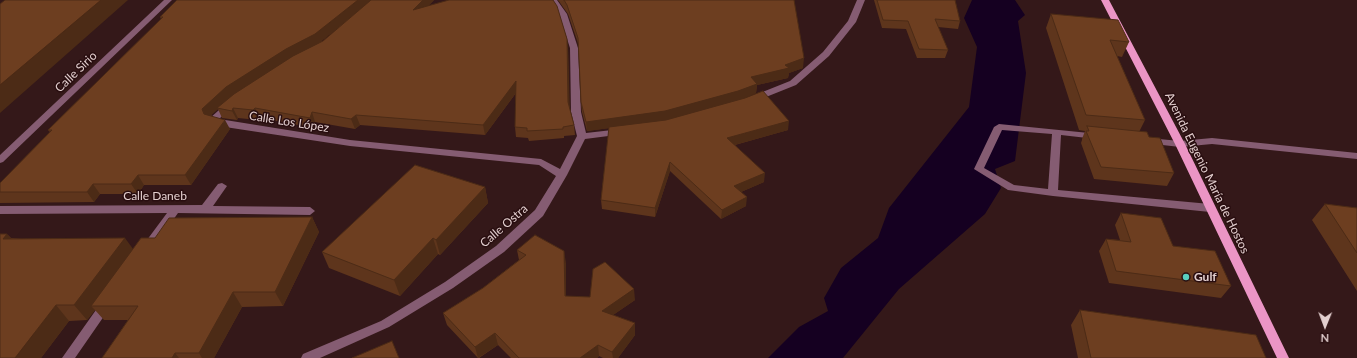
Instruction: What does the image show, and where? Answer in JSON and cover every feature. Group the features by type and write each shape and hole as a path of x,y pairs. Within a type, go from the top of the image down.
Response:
{"main road":[{"name":"Avenida Eugenio María de Hostos","path":"1105,0 1180,144 1283,358"}],"street":[{"name":"Calle Sirio","path":"0,160 168,0"},
{"path":"553,0 563,14 574,48 576,112 582,136 627,131"},
{"path":"742,104 793,83 826,54 852,22 861,0"},
{"name":"Calle Los López","path":"235,100 214,120 225,124 350,143 541,162 562,175"},
{"path":"1103,136 999,127 979,169 1012,188 1210,208"},
{"path":"1053,193 1057,132"},
{"name":"Calle Ostra","path":"307,358 385,324 449,285 500,249 539,213 562,175 582,136"},
{"path":"1141,140 1180,144 1212,141 1357,156"},
{"path":"205,209 222,186"},
{"path":"142,254 174,209"},
{"name":"Calle Daneb","path":"0,210 205,209 310,211"},
{"path":"68,358 114,293"}],"shaded area":[{"path":"972,0 1015,0 1025,15 1018,21 1026,73 1015,161 995,169 1001,188 985,214 899,289 843,358 768,358 799,327 828,311 824,298 841,268 878,238 889,208 969,107 977,47 964,18"}],"building":[{"path":"5,0 101,0 0,85 0,4"},
{"path":"177,0 358,0 315,34 286,49 226,87 202,109 204,114 225,120 185,175 138,175 131,184 93,184 87,192 0,192 0,183 52,130 48,130 163,17 160,17"},
{"path":"371,0 423,0 413,10 449,0 553,0 557,6 567,39 568,102 574,125 563,127 563,129 527,131 527,128 515,127 516,81 483,125 356,115 351,119 312,112 310,118 255,108 253,110 233,108 232,111 217,108 234,94 293,56 323,41"},
{"path":"564,0 794,0 804,58 785,65 789,68 751,77 757,84 738,91 665,111 586,122 581,102 578,38"},
{"path":"877,0 955,0 960,21 935,19 948,50 919,49 908,21 883,20"},
{"path":"1051,14 1118,20 1129,42 1110,40 1145,120 1086,115"},
{"path":"763,91 789,121 727,138 765,173 734,186 747,197 722,210 670,162 655,208 601,200 609,127 666,120 745,98"},
{"path":"1087,126 1147,132 1149,137 1160,138 1174,173 1101,167 1086,131 1089,131"},
{"path":"415,165 485,187 436,240 433,238 394,280 322,252"},
{"path":"1325,204 1357,208 1357,253"},
{"path":"1121,213 1161,218 1173,246 1215,251 1231,286 1116,271 1106,239 1131,242"},
{"path":"312,217 275,292 233,292 199,353 175,353 172,358 102,358 138,306 91,306 141,238 155,238 169,218"},
{"path":"0,234 7,234 3,239 125,238 74,305 56,305 15,358 0,358"},
{"path":"535,235 564,251 565,296 590,297 593,269 605,262 634,289 602,311 635,323 612,352 598,345 580,358 519,358 495,333 475,347 443,313 483,288 526,255 517,250"},
{"path":"1080,310 1256,335 1266,358 1091,358"},
{"path":"392,341 399,358 352,358"}],"place":[{"name":"Gulf","path":"1186,277"}]}
